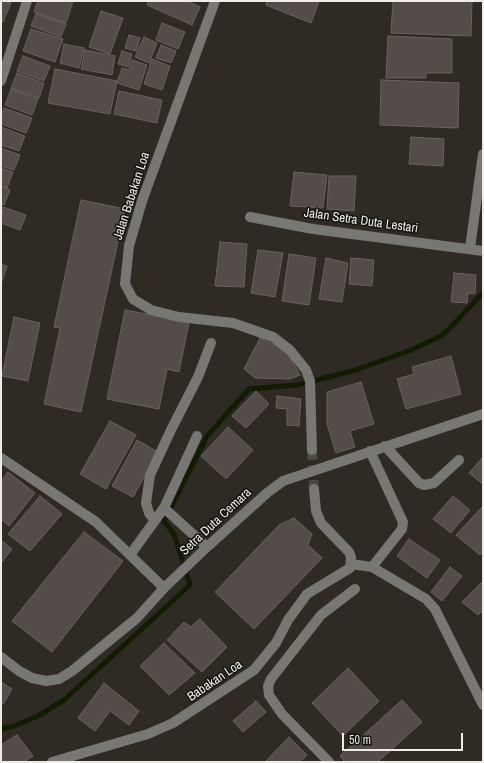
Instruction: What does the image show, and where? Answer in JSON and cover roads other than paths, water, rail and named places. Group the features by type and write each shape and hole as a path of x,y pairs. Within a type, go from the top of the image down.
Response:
{"street":[{"path":"1,81 27,1"},
{"name":"Jalan Babakan Loa","path":"216,1 142,201 129,246 125,284 133,299 151,310 179,317 234,323 273,337 290,350 306,370 310,381 312,450"},
{"path":"470,248 483,154"},
{"name":"Jalan Setra Duta Lestari","path":"250,218 313,229 470,248 483,251"},
{"path":"155,521 149,513 146,503 150,475 198,378 211,343"},
{"name":"Setra Duta Cemara","path":"1,657 19,671 32,678 46,681 59,679 72,671 137,618 164,588 207,547 267,493 283,481 483,414"},
{"path":"130,555 164,508 198,436"},
{"path":"385,446 419,483 424,485 434,483 459,460"},
{"path":"370,451 403,522 402,528 372,567"},
{"path":"1,458 96,522 164,588"},
{"path":"314,489 316,511 321,523 349,552 351,564 372,567 381,574 411,588 426,599 435,609 483,705"},
{"path":"164,508 207,547"},
{"name":"Babakan Loa","path":"52,762 148,734 173,723 191,712 254,670 276,643 288,620 307,594 314,588 350,568 351,564"},
{"path":"329,762 282,714 269,695 268,686 271,679 321,615 355,589"}],"waterway":[{"path":"1,729 14,726 38,716 64,700 190,585 174,534 164,521 207,436 249,389 297,385 356,370 411,350 441,336 483,293"}],"tunnel":[{"path":"312,450 314,489"}]}
